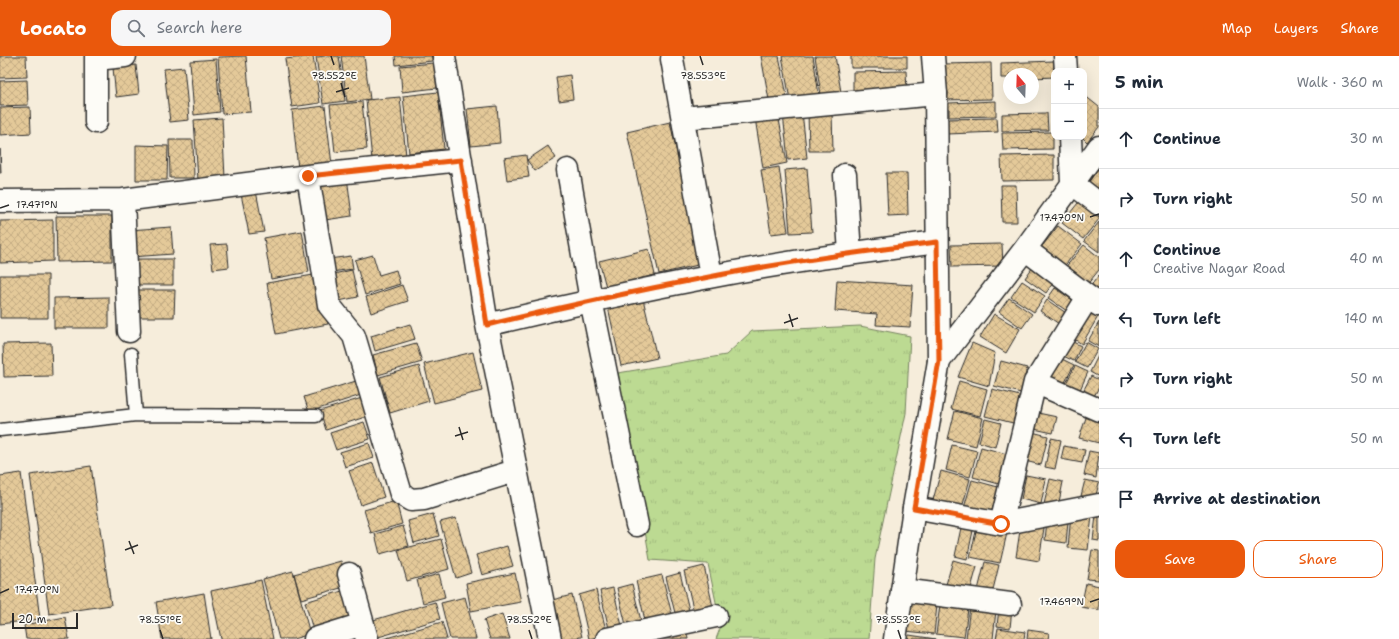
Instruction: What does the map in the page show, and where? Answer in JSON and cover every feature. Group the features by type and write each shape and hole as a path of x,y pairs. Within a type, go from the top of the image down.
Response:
{"street":[{"path":"96,122 96,58 125,56"},
{"path":"444,56 487,325 515,471 550,639"},
{"path":"895,639 914,508 939,361 936,94 933,56"},
{"path":"1065,56 1066,68"},
{"path":"672,59 711,276"},
{"path":"682,118 936,94"},
{"path":"1070,140 1072,183 1099,204"},
{"path":"939,361 1025,249 1099,147"},
{"path":"0,201 123,200 308,176 461,160"},
{"path":"568,170 591,300 637,525"},
{"path":"845,175 850,254"},
{"path":"308,176 328,305 354,336 401,494 411,500 424,499 515,471"},
{"path":"123,200 129,331"},
{"path":"487,325 591,300 711,276 937,242"},
{"path":"1001,524 1035,382 1093,301 1025,249"},
{"path":"1035,382 1099,410"},
{"path":"914,508 1001,524 1099,504"},
{"path":"315,639 365,631 349,574"},
{"path":"902,590 1010,604"},
{"path":"607,639 716,616"}],"lane":[{"path":"131,354 136,416"},
{"path":"0,430 136,416 316,416"}],"green space":[{"path":"860,326 910,336 906,413 875,559 869,639 716,639 721,626 708,564 650,560 618,373 726,355 752,331"}],"building":[{"path":"0,56 26,56 27,77 0,78"},
{"path":"246,56 251,112 222,114 218,57"},
{"path":"313,56 320,103 292,107 285,59"},
{"path":"339,56 345,101 323,104 316,57"},
{"path":"341,56 364,56 370,99 347,102"},
{"path":"395,56 432,56 432,61 396,65"},
{"path":"761,56 779,56 787,96 769,100"},
{"path":"782,56 813,56 819,95 790,100"},
{"path":"815,56 835,56 841,92 821,95"},
{"path":"851,56 907,56 907,68 851,68"},
{"path":"216,59 220,112 194,115 190,61"},
{"path":"1054,61 1054,68 1051,68 1051,77 1039,78 1039,68 1003,68 1003,78 1001,78 1001,63"},
{"path":"434,63 437,88 402,92 400,66"},
{"path":"991,63 992,99 944,100 943,64"},
{"path":"136,65 139,94 116,97 113,68"},
{"path":"184,67 189,120 170,122 164,69"},
{"path":"906,71 907,90 853,92 853,72"},
{"path":"570,75 573,99 559,101 556,77"},
{"path":"27,80 28,105 0,106 0,81"},
{"path":"438,92 444,149 409,153 403,96"},
{"path":"400,97 406,156 372,160 366,100"},
{"path":"1087,97 1099,107 1099,127 1087,142 1085,140 1087,140"},
{"path":"996,101 996,116 949,117 949,103"},
{"path":"362,102 367,149 335,152 330,105"},
{"path":"325,106 332,165 298,169 292,110"},
{"path":"497,106 500,143 471,146 467,109"},
{"path":"30,107 31,133 0,135 0,108"},
{"path":"802,112 807,158 788,160 783,114"},
{"path":"808,112 832,112 833,151 809,151"},
{"path":"1047,113 1048,130 1002,131 1002,114"},
{"path":"778,114 787,163 763,168 755,118"},
{"path":"222,118 225,178 198,180 194,120"},
{"path":"997,118 998,132 947,134 946,119"},
{"path":"670,122 702,264 659,274 627,132"},
{"path":"1051,132 1053,149 1003,150 1002,133"},
{"path":"169,140 193,140 194,178 170,178"},
{"path":"136,145 168,146 167,180 136,180"},
{"path":"548,146 556,158 535,171 527,160"},
{"path":"0,149 1,173 0,173"},
{"path":"526,155 529,177 507,180 504,158"},
{"path":"1054,155 1054,180 1002,181 1001,156"},
{"path":"779,167 788,232 771,234 761,170"},
{"path":"1099,167 1099,191 1088,183"},
{"path":"807,168 812,232 790,233 785,170"},
{"path":"886,173 907,173 908,215 888,216"},
{"path":"347,177 352,216 325,220 319,181"},
{"path":"1001,185 1016,185 1017,222 1002,222"},
{"path":"256,191 264,232 249,234 241,194"},
{"path":"1082,198 1099,211 1099,219 1083,239 1062,223"},
{"path":"56,216 112,216 112,261 57,262"},
{"path":"53,220 53,261 0,263 0,221"},
{"path":"1099,222 1099,252 1084,241"},
{"path":"1058,226 1082,244 1062,269 1039,250"},
{"path":"171,227 173,254 131,257 129,230"},
{"path":"302,231 309,272 271,279 264,238"},
{"path":"227,244 229,267 213,269 210,245"},
{"path":"1002,244 1003,266 952,267 951,245"},
{"path":"1084,245 1099,257 1099,270 1086,286 1064,269"},
{"path":"649,249 655,275 606,287 599,261"},
{"path":"373,255 379,275 396,270 400,284 365,295 355,260"},
{"path":"351,256 353,269 331,272 329,259"},
{"path":"133,259 173,259 173,285 133,285"},
{"path":"1035,264 1056,279 1046,293 1025,278"},
{"path":"352,270 358,297 334,302 329,275"},
{"path":"319,274 328,324 276,334 267,283"},
{"path":"0,275 48,275 48,318 0,318"},
{"path":"1099,275 1099,295 1089,288"},
{"path":"837,280 913,285 910,327 876,325 877,314 835,311"},
{"path":"1022,281 1045,296 1034,312 1011,297"},
{"path":"402,285 408,301 371,313 366,297"},
{"path":"1055,288 1077,303 1070,313 1048,298"},
{"path":"133,290 175,290 174,317 132,317"},
{"path":"109,297 109,328 54,328 54,298"},
{"path":"1009,298 1032,314 1022,328 999,312"},
{"path":"643,299 657,358 621,366 608,307"},
{"path":"1047,300 1069,315 1062,326 1040,311"},
{"path":"1086,308 1099,315 1082,344 1069,336"},
{"path":"994,314 1020,329 1006,353 980,337"},
{"path":"1099,322 1099,347 1088,341"},
{"path":"410,324 415,339 375,351 371,336"},
{"path":"1069,340 1081,346 1074,361 1061,355"},
{"path":"1086,342 1098,349 1087,368 1075,362"},
{"path":"51,343 52,376 4,377 3,344"},
{"path":"416,343 422,362 378,375 373,355"},
{"path":"972,343 995,353 989,386 958,377"},
{"path":"473,352 482,391 434,403 424,364"},
{"path":"1099,354 1099,377 1090,372"},
{"path":"1060,358 1074,365 1063,386 1048,377"},
{"path":"1001,361 1027,368 1021,393 994,386"},
{"path":"419,366 429,401 390,413 380,377"},
{"path":"1075,366 1088,372 1079,392 1065,385"},
{"path":"1091,376 1099,380 1099,387 1092,400 1081,395"},
{"path":"356,381 361,395 309,412 304,397"},
{"path":"959,381 987,389 980,416 951,409"},
{"path":"992,389 1020,396 1013,423 985,416"},
{"path":"362,398 368,416 326,430 320,411"},
{"path":"955,411 983,418 976,446 948,439"},
{"path":"1088,412 1099,416 1099,443 1079,438"},
{"path":"1038,413 1057,417 1053,433 1034,429"},
{"path":"985,419 1001,423 995,447 979,442"},
{"path":"364,422 370,439 336,450 330,433"},
{"path":"1032,432 1048,436 1041,465 1025,461"},
{"path":"1051,438 1061,440 1055,469 1045,467"},
{"path":"369,443 374,458 345,467 340,452"},
{"path":"952,445 977,451 970,477 946,470"},
{"path":"1064,446 1085,450 1082,463 1061,459"},
{"path":"981,447 1007,454 999,484 973,477"},
{"path":"1089,451 1099,453 1096,478 1084,475"},
{"path":"373,463 384,497 361,505 349,471"},
{"path":"91,466 111,605 49,614 30,475"},
{"path":"941,471 970,479 962,508 933,500"},
{"path":"21,473 40,619 0,624 0,476"},
{"path":"1026,475 1046,479 1041,504 1021,499"},
{"path":"1050,479 1063,482 1058,507 1044,504"},
{"path":"972,480 998,487 991,515 964,508"},
{"path":"1085,480 1099,483 1095,499 1081,496"},
{"path":"396,501 402,524 371,533 364,510"},
{"path":"1097,508 1099,509 1099,541 1093,540"},
{"path":"433,514 439,536 414,543 408,521"},
{"path":"1071,514 1092,516 1088,550 1068,548"},
{"path":"456,518 471,573 456,578 440,522"},
{"path":"1047,520 1068,522 1066,543 1045,540"},
{"path":"962,523 974,526 967,559 955,556"},
{"path":"1021,524 1044,528 1039,561 1016,557"},
{"path":"403,526 409,546 380,554 375,534"},
{"path":"977,527 1007,533 1000,563 970,557"},
{"path":"441,539 449,569 407,581 398,550"},
{"path":"507,546 513,566 482,575 476,555"},
{"path":"1092,550 1099,551 1099,580 1087,579"},
{"path":"953,560 977,567 969,595 945,588"},
{"path":"341,561 348,586 301,599 294,574"},
{"path":"985,562 999,565 991,598 977,594"},
{"path":"704,566 713,607 694,612 684,571"},
{"path":"293,571 310,634 293,639 279,639 263,579"},
{"path":"515,573 521,602 471,611 466,583"},
{"path":"680,573 690,614 676,617 666,577"},
{"path":"439,574 445,597 423,603 417,580"},
{"path":"662,575 673,619 646,625 636,581"},
{"path":"261,580 273,639 221,639 211,591"},
{"path":"1086,583 1099,586 1099,610 1081,607"},
{"path":"632,584 642,625 627,629 617,588"},
{"path":"613,588 623,630 610,633 600,591"},
{"path":"349,589 357,617 313,630 305,602"},
{"path":"596,590 607,634 589,639 579,595"},
{"path":"204,593 211,639 162,639 156,602"},
{"path":"572,595 582,637 561,639 552,600"},
{"path":"465,597 476,639 450,639 441,603"},
{"path":"435,602 440,619 375,638 370,621"},
{"path":"909,602 937,605 934,634 905,631"},
{"path":"940,605 968,609 964,637 936,634"},
{"path":"970,607 996,610 993,639 966,638"},
{"path":"999,608 1012,609 1010,628 997,626"},
{"path":"502,614 510,639 490,639 484,620"},
{"path":"65,617 69,639 26,639 24,625"},
{"path":"442,622 447,639 383,639"},
{"path":"998,628 1025,632 1024,639 996,639"},
{"path":"686,629 688,639 662,639 662,636"},
{"path":"1028,630 1049,633 1048,639 1027,639"},
{"path":"909,635 936,639 908,639"}],"route":[{"path":"308,176 461,160 487,325 591,300 711,276 825,257 937,242 939,361 914,508 1001,524"}]}
